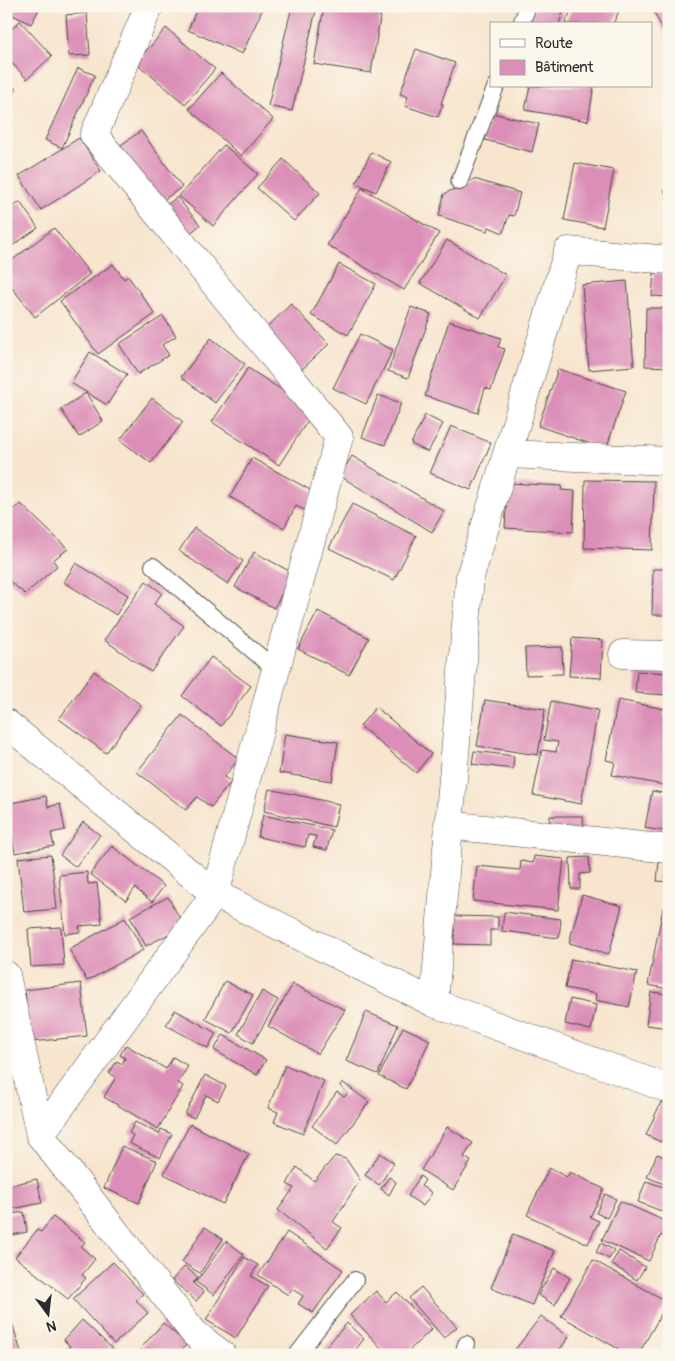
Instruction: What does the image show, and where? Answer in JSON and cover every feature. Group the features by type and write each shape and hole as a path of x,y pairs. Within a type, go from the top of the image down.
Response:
{"street":[{"path":"40,1134 215,894 339,437 94,135 149,6"},
{"path":"434,1003 470,577 568,251 669,260"},
{"path":"506,454 669,461"},
{"path":"622,654 669,655"},
{"path":"6,723 215,894 434,1003 669,1089"},
{"path":"448,825 669,849"},
{"path":"6,975 40,1134 194,1333 222,1355"}],"lane":[{"path":"522,22 528,6"},
{"path":"459,182 495,88"},
{"path":"153,566 276,670"},
{"path":"297,1355 355,1280"}],"building":[{"path":"6,6 41,6 31,24 6,12"},
{"path":"198,6 264,6 242,54 188,30"},
{"path":"292,6 317,6 292,111 268,106"},
{"path":"324,6 382,6 371,73 314,64"},
{"path":"536,6 565,6 560,22 536,22 531,20"},
{"path":"573,6 613,6 620,9 614,22 566,22"},
{"path":"627,6 639,6 635,12"},
{"path":"655,6 669,6 669,42 652,8"},
{"path":"87,13 90,55 69,56 66,15"},
{"path":"20,21 52,56 27,79 6,57 6,34"},
{"path":"166,28 215,69 185,104 136,63"},
{"path":"416,49 455,63 438,117 405,106 408,97 400,94"},
{"path":"78,68 95,75 62,148 45,140"},
{"path":"221,73 273,119 241,156 189,109"},
{"path":"6,84 16,89 6,106"},
{"path":"530,88 594,88 588,121 525,110"},
{"path":"492,113 539,124 532,152 485,140"},
{"path":"141,131 182,187 158,204 118,147"},
{"path":"79,138 101,171 41,210 19,176"},
{"path":"224,145 258,174 213,226 179,196"},
{"path":"371,152 391,162 376,192 356,183"},
{"path":"283,159 320,193 294,221 257,188"},
{"path":"575,163 614,170 603,227 564,220"},
{"path":"474,179 520,193 514,216 509,215 503,233 489,227 487,231 439,216 444,194"},
{"path":"362,188 439,233 404,290 327,245"},
{"path":"669,188 669,202 668,202 664,189"},
{"path":"177,197 200,225 186,237 163,208"},
{"path":"20,202 38,228 6,250 6,211"},
{"path":"54,228 90,274 35,317 6,280 6,265"},
{"path":"447,240 506,275 480,318 420,283"},
{"path":"113,264 124,279 128,276 155,314 98,354 60,301"},
{"path":"339,264 376,284 348,335 311,315"},
{"path":"654,273 669,274 669,297 652,296"},
{"path":"627,281 634,366 589,370 582,285"},
{"path":"291,304 329,344 298,373 260,334"},
{"path":"411,307 431,314 408,378 388,371"},
{"path":"646,308 669,308 669,367 645,366"},
{"path":"163,316 176,336 162,345 169,355 138,374 119,344"},
{"path":"449,321 501,338 498,347 505,349 491,390 485,388 478,413 425,396"},
{"path":"360,334 393,350 366,404 333,388"},
{"path":"211,338 245,364 215,403 181,377"},
{"path":"90,352 127,374 107,405 71,383"},
{"path":"248,368 314,411 279,465 212,422"},
{"path":"558,369 626,391 606,449 538,426"},
{"path":"86,393 103,421 79,437 61,409"},
{"path":"378,395 401,403 385,445 362,437"},
{"path":"152,398 183,422 151,463 120,440"},
{"path":"425,415 443,424 428,452 411,444"},
{"path":"451,426 491,443 471,490 430,473"},
{"path":"352,456 444,511 432,532 340,476"},
{"path":"252,458 314,492 304,510 296,506 284,528 230,497"},
{"path":"585,480 654,481 652,550 584,548"},
{"path":"508,483 562,486 561,490 575,491 573,532 505,528"},
{"path":"21,504 68,549 53,560 57,566 25,594 6,578 6,515"},
{"path":"352,504 416,536 394,580 329,548"},
{"path":"194,528 243,561 228,584 179,551"},
{"path":"254,552 293,573 274,608 235,587"},
{"path":"76,563 128,595 116,615 64,582"},
{"path":"653,569 669,569 669,615 652,615"},
{"path":"146,581 162,593 154,604 184,626 151,672 104,640"},
{"path":"318,611 369,638 349,675 298,649"},
{"path":"572,638 603,640 601,678 569,676"},
{"path":"562,647 563,674 526,675 525,648"},
{"path":"211,657 251,686 221,726 182,696"},
{"path":"94,671 141,705 106,753 59,719"},
{"path":"637,671 669,673 669,695 635,693"},
{"path":"485,700 545,709 538,755 477,746"},
{"path":"618,700 665,709 664,716 669,717 668,786 612,775 615,762 606,760"},
{"path":"551,701 598,710 581,804 533,795 542,750 556,752 558,742 544,740"},
{"path":"376,707 431,754 416,773 360,726"},
{"path":"182,715 239,759 224,777 231,782 211,807 197,797 186,810 137,772"},
{"path":"285,734 338,742 332,781 279,773"},
{"path":"474,751 514,756 513,769 472,764"},
{"path":"269,789 339,804 334,827 264,811"},
{"path":"652,791 669,794 663,831 645,828"},
{"path":"46,796 48,807 60,804 65,830 51,833 54,846 15,853 6,804"},
{"path":"263,815 332,830 327,850 313,847 316,836 308,835 305,847 258,837"},
{"path":"550,816 583,816 584,831 549,831"},
{"path":"83,822 100,835 76,867 60,855"},
{"path":"112,846 164,886 152,902 135,888 126,901 90,874"},
{"path":"51,855 57,909 24,912 18,858"},
{"path":"534,856 564,859 558,910 473,901 477,866 520,870 521,861 533,863"},
{"path":"589,857 590,873 580,874 580,889 571,889 570,858"},
{"path":"659,862 669,863 669,882 657,881"},
{"path":"87,872 88,884 97,883 102,924 79,926 80,932 65,934 59,875"},
{"path":"582,895 622,906 609,954 569,943"},
{"path":"168,897 184,926 146,946 130,917"},
{"path":"663,908 669,909 669,989 648,985"},
{"path":"504,912 561,919 559,938 502,931"},
{"path":"454,916 498,917 498,930 490,930 490,945 454,944"},
{"path":"125,918 143,950 87,981 69,949"},
{"path":"61,927 64,965 31,967 28,929"},
{"path":"571,959 637,972 629,1007 595,1000 596,994 565,988"},
{"path":"225,981 253,995 232,1033 205,1019"},
{"path":"81,983 87,1036 31,1042 25,990"},
{"path":"293,984 345,1010 318,1054 268,1026"},
{"path":"262,991 278,1000 253,1043 238,1034"},
{"path":"651,992 669,994 669,1028 646,1025"},
{"path":"570,999 596,1005 591,1030 565,1024"},
{"path":"175,1010 216,1033 208,1048 166,1025"},
{"path":"366,1012 398,1025 378,1074 346,1061"},
{"path":"403,1027 430,1040 406,1089 379,1076"},
{"path":"223,1035 266,1060 257,1075 214,1050"},
{"path":"126,1045 166,1069 173,1057 188,1066 178,1083 183,1086 158,1129 104,1097 116,1077 109,1073 117,1061 122,1064 125,1058 120,1055"},
{"path":"285,1065 324,1081 303,1134 274,1122 278,1112 268,1108"},
{"path":"205,1075 226,1086 218,1101 206,1095 194,1118 185,1114"},
{"path":"342,1082 369,1102 337,1145 312,1126 337,1092 344,1097 348,1093 340,1086"},
{"path":"661,1102 669,1105 669,1125 661,1142 646,1135"},
{"path":"135,1122 159,1134 161,1129 172,1134 160,1158 129,1143 133,1135 129,1133"},
{"path":"190,1124 249,1154 223,1204 164,1174"},
{"path":"447,1127 473,1143 464,1157 471,1161 453,1190 421,1170"},
{"path":"122,1146 157,1161 139,1203 104,1188"},
{"path":"380,1153 394,1163 379,1185 365,1175"},
{"path":"657,1154 669,1159 669,1186 647,1177"},
{"path":"335,1156 346,1159 360,1180 333,1222 342,1228 327,1248 278,1210 294,1188 287,1184 297,1167 314,1181"},
{"path":"549,1168 567,1177 570,1172 604,1189 590,1217 599,1221 588,1244 527,1215"},
{"path":"420,1176 425,1180 421,1186 432,1193 423,1206 408,1196"},
{"path":"389,1177 396,1182 389,1195 381,1189"},
{"path":"37,1179 42,1203 7,1210 6,1186"},
{"path":"646,1181 669,1189 669,1214 638,1202"},
{"path":"605,1194 616,1199 607,1218 596,1213"},
{"path":"620,1201 669,1223 669,1239 661,1235 649,1261 602,1240"},
{"path":"24,1212 27,1232 6,1236 6,1215"},
{"path":"53,1217 85,1242 81,1247 95,1259 82,1275 86,1278 68,1299 15,1257 37,1230 41,1232"},
{"path":"205,1227 223,1239 200,1273 182,1262"},
{"path":"287,1232 343,1270 313,1313 298,1304 303,1296 292,1289 288,1295 258,1275"},
{"path":"513,1234 555,1251 532,1305 491,1288"},
{"path":"226,1241 244,1254 214,1295 196,1282"},
{"path":"601,1243 614,1250 609,1259 596,1252"},
{"path":"619,1251 645,1267 637,1280 611,1264"},
{"path":"244,1257 258,1265 251,1276 268,1286 236,1338 206,1320"},
{"path":"593,1260 668,1302 638,1355 629,1355 561,1316"},
{"path":"113,1262 143,1294 136,1300 148,1313 114,1344 73,1299"},
{"path":"185,1266 198,1278 193,1283 204,1292 196,1301 172,1280"},
{"path":"554,1268 570,1278 555,1305 538,1295"},
{"path":"421,1287 457,1327 444,1338 409,1298"},
{"path":"376,1291 386,1302 397,1292 432,1329 404,1355 388,1355 350,1315"},
{"path":"541,1316 569,1337 557,1353 560,1355 511,1355"},
{"path":"82,1320 119,1355 62,1355 70,1346 64,1340"},
{"path":"12,1323 22,1355 6,1355 6,1325"},
{"path":"163,1323 187,1344 178,1355 135,1355"},
{"path":"347,1323 364,1339 351,1355 319,1355"}]}
